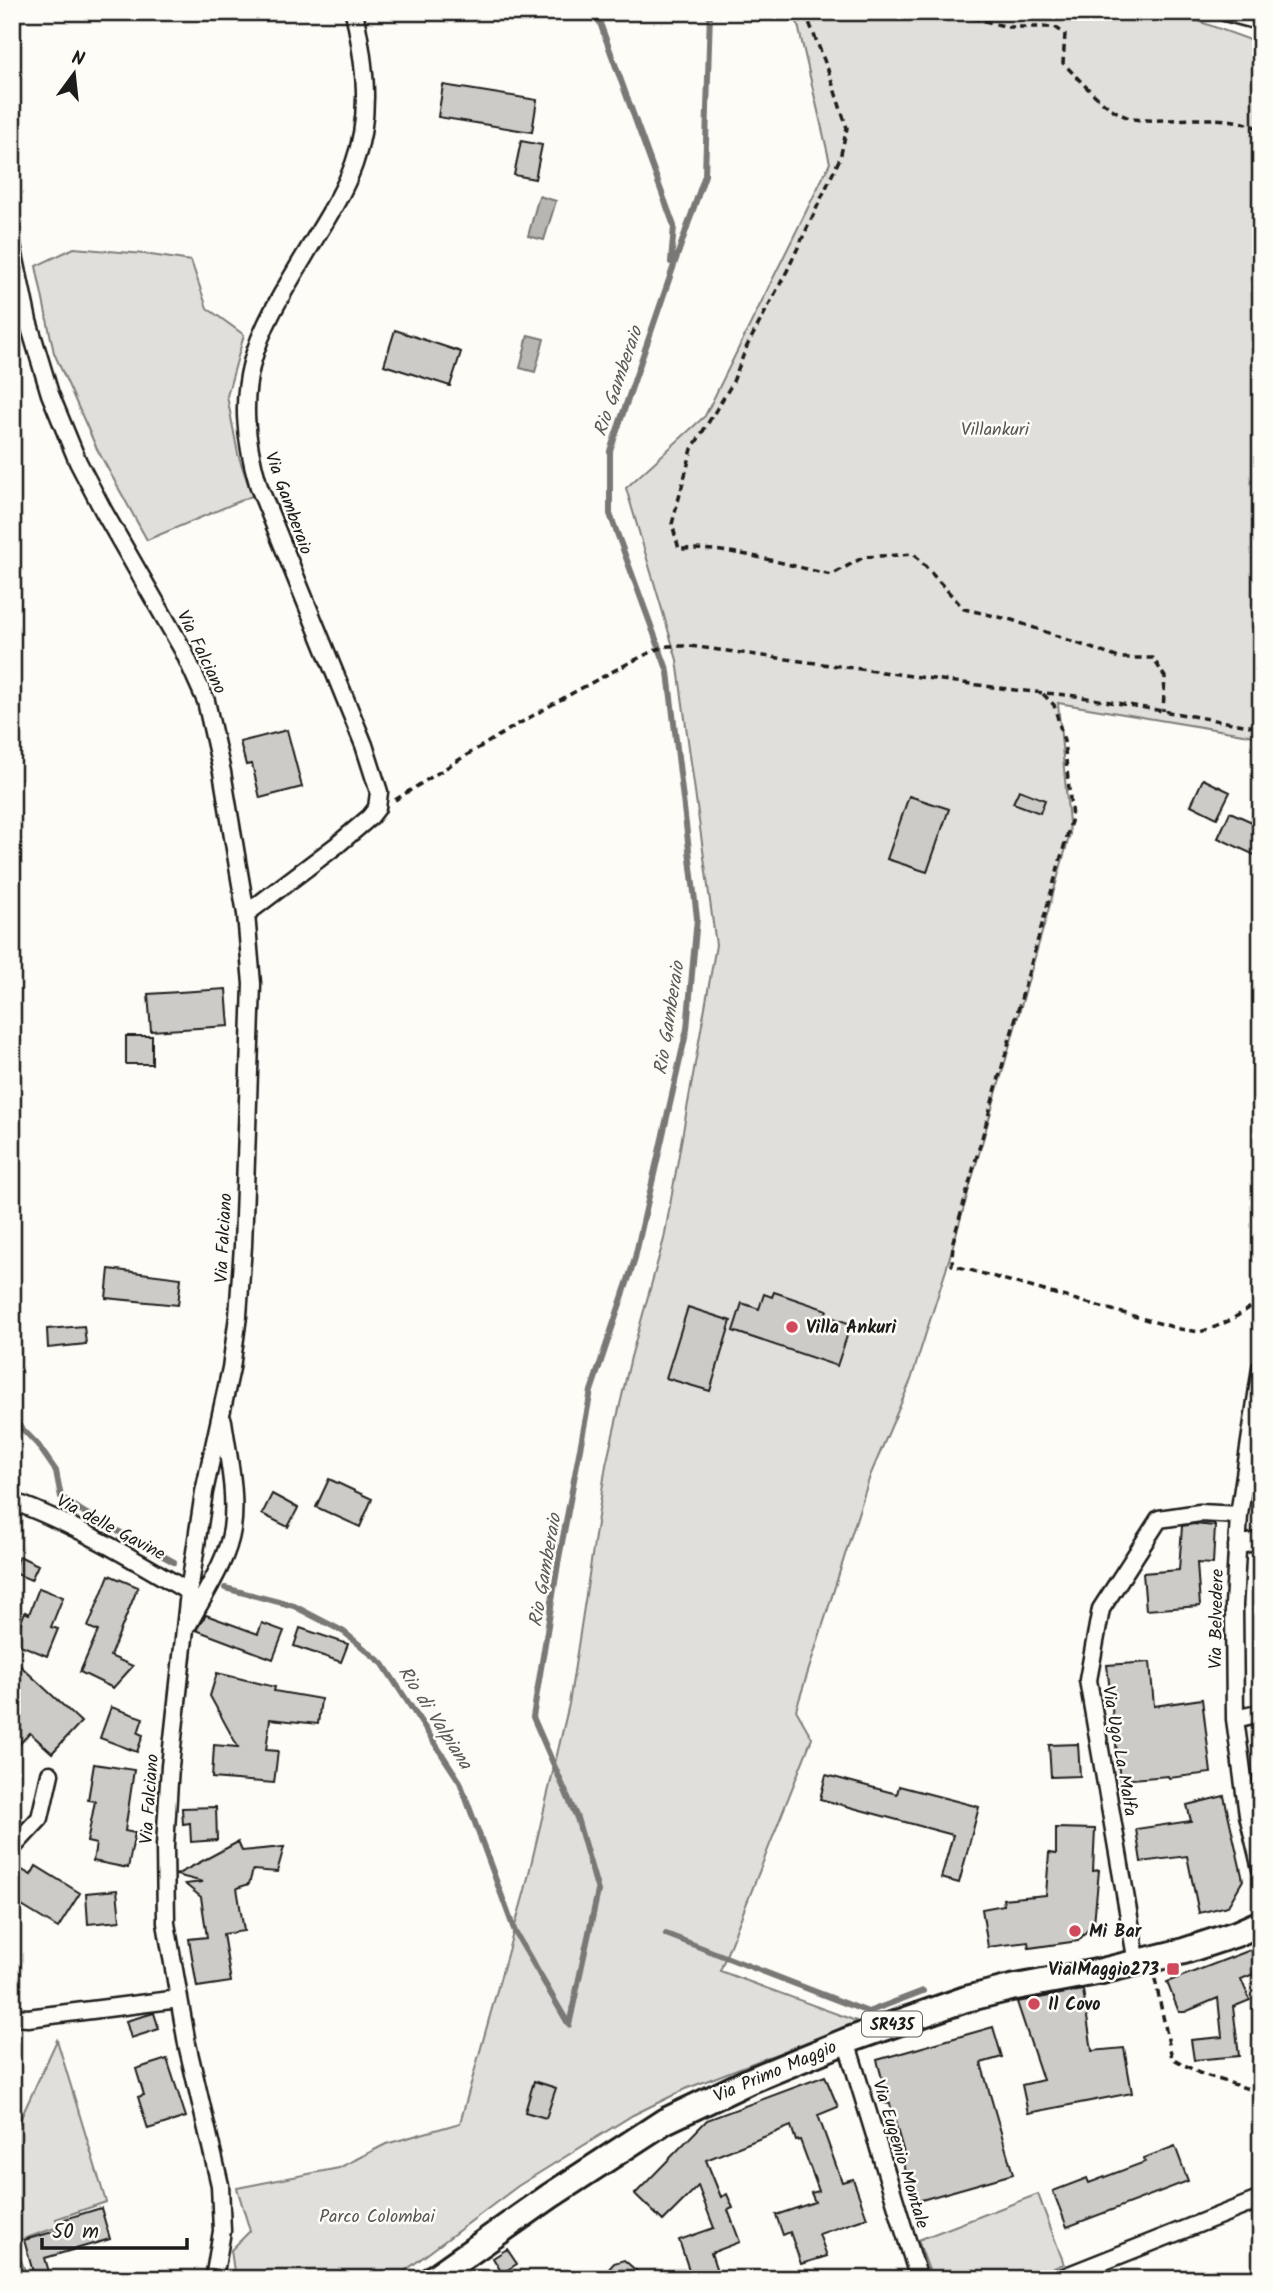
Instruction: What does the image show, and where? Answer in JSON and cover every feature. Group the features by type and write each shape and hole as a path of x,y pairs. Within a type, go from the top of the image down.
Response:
{"main road":[{"name":"Via Primo Maggio","path":"432,2279 550,2196 665,2121 749,2081 846,2041 966,1999 1144,1961 1211,1943 1261,1923"}],"street":[{"name":"Via Gamberaio","path":"354,12 365,73 365,118 354,164 332,210 259,337 248,378 246,419 251,461 258,487 372,767 379,792 377,808 370,817"},
{"path":"1225,12 1257,22"},
{"name":"Via Falciano","path":"12,245 28,320 50,394 78,462 183,650 206,701 222,772 246,914 252,984 238,1316 222,1412 204,1492 189,1592 170,1766 165,1846 166,1923 178,1999 220,2185 222,2231 217,2275"},
{"path":"246,914 370,817"},
{"name":"Via Belvedere","path":"1261,1368 1240,1515 1234,1605 1235,1719 1248,1815 1261,1869"},
{"path":"186,1629 225,1554 232,1531 232,1488 222,1412"},
{"name":"Via delle Gavine","path":"12,1501 84,1532 189,1592"},
{"name":"Via Ugo La Malfa","path":"1144,1961 1088,1680 1101,1609 1158,1518 1200,1513 1240,1515"},
{"path":"1237,1546 1261,1541"},
{"path":"1235,1719 1261,1713"},
{"path":"12,1848 40,1818 50,1774"},
{"path":"12,2017 28,2018 178,1999"},
{"name":"Via Eugenio Montale","path":"846,2041 919,2279"},
{"path":"1059,2279 1261,2199"}],"path":[{"path":"805,12 847,128 840,158 787,271 747,346 732,384 692,449 672,524 679,550 706,548 753,554 831,575 863,557 914,554 964,609 1012,620 1119,658 1153,658 1165,677 1163,711"},
{"path":"948,12 1008,27 1055,27 1065,34 1063,63 1107,106 1133,119 1212,119 1253,125 1261,131"},
{"path":"370,817 473,751 573,692 668,646 690,646 1076,696 1261,728"},
{"path":"1041,692 1054,705 1064,741 1072,818 953,1241 952,1265 1180,1329 1200,1332 1231,1320 1261,1300"},
{"path":"1144,1961 1172,2058 1199,2073 1261,2093"}],"green space":[{"path":"795,12 1173,12 1261,46 1261,737 1058,703 1070,834 946,1270 911,1380 870,1476 796,1710 812,1738 720,1971 859,2022 688,2088 633,2115 518,2186 394,2279 235,2279 231,2250 250,2231 237,2188 339,2168 386,2144 460,2123 525,1890 569,1704 606,1465 631,1357 664,1239 716,945 677,660 626,488 705,416 830,163"},
{"path":"74,248 191,261 207,308 244,335 227,396 238,454 252,496 147,540 97,449 54,353 36,266"},
{"path":"57,2040 106,2202 56,2219 58,2227 14,2242 27,2276 12,2279 12,2137"},
{"path":"1038,2194 1064,2264 1026,2279 932,2279 918,2240"}],"shaded area":[{"path":"539,196 556,201 544,240 528,236"},
{"path":"528,335 544,339 535,372 520,368"}],"building":[{"path":"443,85 537,100 532,132 438,117"},
{"path":"521,141 542,145 535,179 514,175"},
{"path":"395,330 461,352 450,386 384,365"},
{"path":"287,730 302,787 260,798 252,764 246,765 240,742"},
{"path":"1203,779 1230,792 1217,818 1191,805"},
{"path":"1019,790 1045,800 1040,813 1013,803"},
{"path":"909,796 949,809 927,872 887,859"},
{"path":"1230,812 1261,826 1261,858 1218,838"},
{"path":"226,989 229,1026 151,1031 148,994"},
{"path":"126,1036 152,1036 152,1064 126,1064"},
{"path":"109,1269 181,1278 178,1305 106,1298"},
{"name":"Villa Ankuri","path":"774,1292 827,1310 825,1315 851,1324 837,1366 733,1331 742,1303 759,1309 764,1294 772,1297"},
{"path":"688,1307 731,1321 710,1391 666,1378"},
{"path":"84,1326 86,1344 48,1348 47,1329"},
{"path":"329,1479 372,1499 360,1527 316,1507"},
{"path":"272,1494 298,1508 288,1527 262,1514"},
{"path":"1182,1526 1215,1526 1213,1564 1197,1563 1200,1606 1146,1610 1143,1573 1179,1570"},
{"path":"19,1556 38,1565 31,1580 12,1572"},
{"path":"109,1575 138,1587 110,1656 133,1666 113,1688 80,1672 98,1631 88,1627"},
{"path":"39,1588 63,1597 51,1627 58,1629 47,1656 13,1642 25,1612 29,1614"},
{"path":"206,1615 258,1634 262,1623 284,1631 273,1659 196,1630"},
{"path":"300,1628 348,1644 341,1662 294,1646"},
{"path":"12,1658 81,1722 52,1753 30,1733 12,1752"},
{"path":"1150,1662 1154,1706 1202,1699 1211,1773 1120,1780 1107,1665"},
{"path":"217,1673 275,1687 274,1691 321,1699 318,1724 270,1719 266,1750 278,1751 274,1783 212,1778 214,1745 238,1747 210,1696"},
{"path":"111,1707 143,1718 138,1733 143,1735 137,1752 100,1738"},
{"path":"1078,1744 1080,1776 1051,1777 1049,1745"},
{"path":"94,1764 134,1770 125,1831 135,1833 128,1868 93,1861 96,1844 87,1842 95,1801 88,1800"},
{"path":"826,1775 897,1794 899,1786 979,1807 959,1883 941,1878 953,1835 820,1799"},
{"path":"1224,1796 1243,1880 1228,1906 1199,1913 1187,1856 1141,1862 1136,1829 1191,1821 1187,1805"},
{"path":"216,1807 217,1840 191,1842 190,1823 183,1824 182,1808"},
{"path":"1056,1828 1095,1829 1093,1871 1099,1870 1094,1923 1078,1941 1029,1948 1028,1942 988,1947 982,1909 1004,1905 1003,1899 1046,1895 1049,1853 1056,1854"},
{"path":"238,1842 242,1851 284,1847 277,1872 253,1870 249,1884 237,1888 244,1931 223,1934 231,1982 197,1987 189,1939 207,1937 201,1897 185,1884 203,1882 176,1875"},
{"path":"12,1864 31,1875 36,1866 80,1893 58,1928 12,1900"},
{"path":"117,1890 120,1921 88,1924 86,1893"},
{"path":"1261,1946 1261,1971 1241,1979 1250,2000 1233,2007 1239,2056 1194,2060 1191,2040 1222,2037 1218,1998 1179,2012 1167,1982"},
{"path":"1083,1990 1092,2051 1124,2048 1132,2093 1028,2113 1022,2085 1043,2080 1017,2002"},
{"path":"154,2013 159,2029 131,2038 126,2021"},
{"path":"993,2027 1002,2057 981,2063 1013,2174 918,2201 909,2172 904,2169 905,2157 890,2104 884,2103 886,2093 877,2060"},
{"path":"167,2059 186,2117 148,2129 138,2097 144,2095 136,2069"},
{"path":"825,2076 838,2107 818,2115 842,2182 853,2179 867,2218 819,2234 827,2256 801,2264 790,2232 783,2235 776,2215 815,2202 811,2193 819,2191 800,2140 796,2141 791,2126 706,2160 721,2197 727,2194 733,2208 728,2210 740,2242 711,2253 717,2271 692,2279 679,2240 714,2228 698,2186 663,2221 635,2194 707,2120"},
{"path":"534,2081 556,2088 546,2118 525,2112"},
{"path":"1175,2146 1188,2181 1067,2227 1053,2191 1087,2178 1089,2183 1145,2162 1144,2158"},
{"path":"101,2208 110,2239 45,2258 51,2279 35,2279 24,2240 67,2228 65,2219"},
{"path":"507,2249 517,2264 502,2273 493,2258"},
{"path":"624,2260 646,2279 600,2279 614,2263"}],"waterway":[{"path":"596,12 674,226 671,262"},
{"name":"Rio Gamberaio","path":"569,2025 598,1891 577,1818 533,1717 559,1558 591,1391 634,1262 687,1029 697,918 668,672 610,514 610,451 705,175 710,12"},
{"path":"12,1418 38,1445 56,1471 61,1497 174,1562"},
{"name":"Rio di Valpiana","path":"225,1588 294,1606 344,1632 383,1664 460,1782 515,1932 569,2025"},
{"path":"666,1934 868,2012 923,1991"}],"place":[{"name":"Villa Ankuri","path":"792,1327"},
{"name":"Mi Bar","path":"1075,1931"},
{"name":"ViaIMaggio273","path":"1173,1969"},
{"name":"Il Covo","path":"1034,2004"}],"park label":[{"name":"Villankuri","path":"995,429"},
{"name":"Parco Colombai","path":"377,2216"}]}
